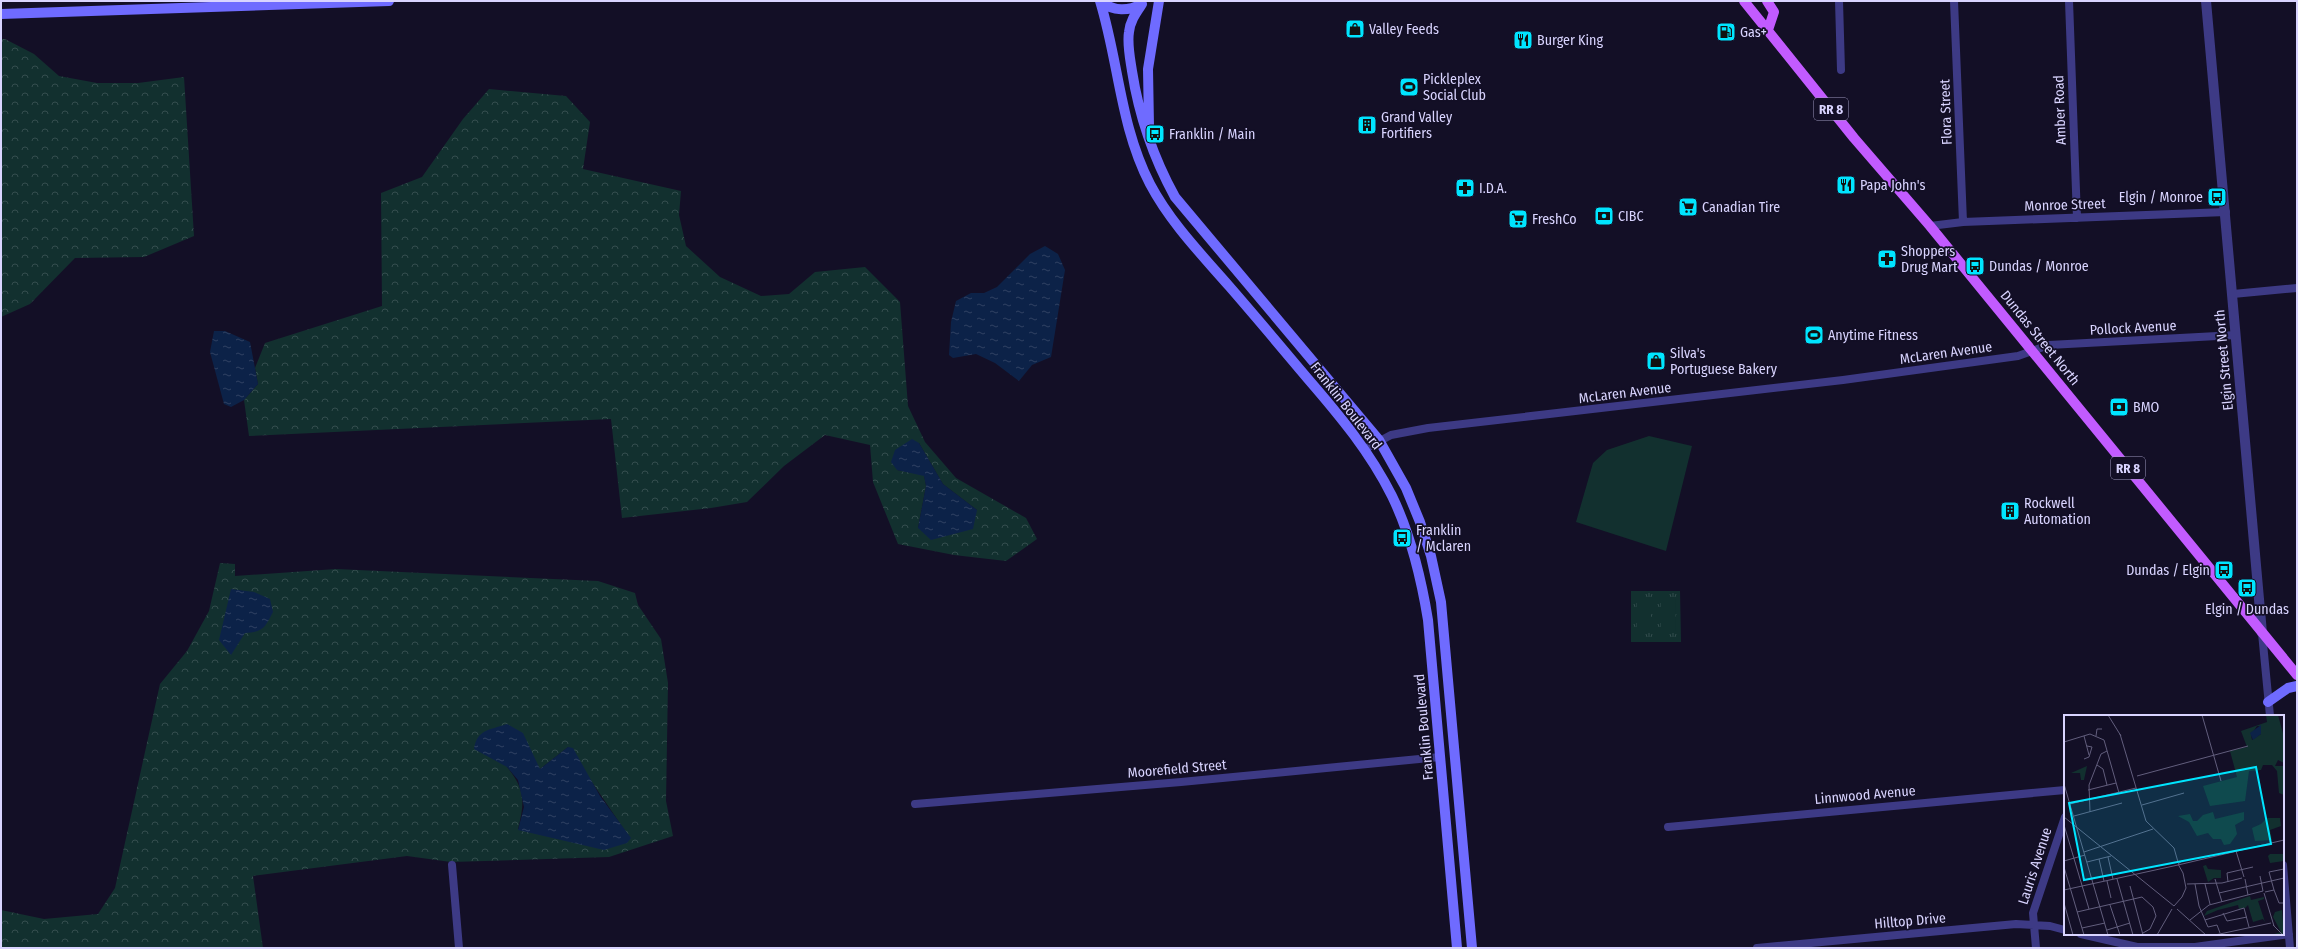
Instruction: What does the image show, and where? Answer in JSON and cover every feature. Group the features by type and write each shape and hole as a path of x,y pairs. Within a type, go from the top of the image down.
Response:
{"main road":[{"path":"1,14 389,1"},
{"path":"1101,1 1118,10 1130,9 1144,3"},
{"name":"Franklin Boulevard","path":"1101,1 1109,31 1125,121 1136,153 1150,184 1181,230 1335,411 1365,449 1393,497 1409,538 1422,585 1428,620 1457,948"},
{"path":"1149,142 1147,86 1159,1"},
{"name":"Dundas Street North","path":"1744,1 1854,138 1930,226 2297,675"},
{"path":"1767,1 1774,12 1768,30"},
{"name":"Franklin Boulevard","path":"1144,3 1133,18 1128,40 1138,105 1149,142 1163,176 1175,197 1379,440 1406,488 1420,522 1431,556 1441,602 1472,948"},
{"path":"2268,702 2288,688 2297,686"}],"street":[{"path":"1839,1 1841,70"},
{"name":"Flora Street","path":"1954,1 1963,222"},
{"name":"Amber Road","path":"2069,1 2077,218"},
{"name":"Elgin Street North","path":"2206,1 2270,715"},
{"name":"Monroe Street","path":"1930,226 1963,222 2226,212"},
{"path":"2233,294 2297,288"},
{"name":"Pollock Avenue","path":"2033,351 2049,345 2236,335"},
{"name":"McLaren Avenue","path":"1365,449 1379,440 1391,435 1428,428 1843,380 2018,356 2033,351"},
{"name":"Moorefield Street","path":"915,804 1181,782 1440,757"},
{"name":"Linnwood Avenue","path":"1668,827 2064,790"},
{"name":"Lauris Avenue","path":"2036,948 2033,913 2064,820"},
{"path":"452,865 459,948"},
{"path":"2284,876 2290,948"},
{"name":"Hilltop Drive","path":"1757,948 2033,924 2064,930"},
{"path":"2284,935 2289,934"},
{"path":"2085,935 2137,947 2195,947 2282,935"}],"green space":[{"path":"1,39 5,39 34,54 59,76 97,83 138,83 184,77 194,236 144,257 75,258 30,304 1,317"},
{"path":"489,89 566,96 590,122 583,169 681,191 679,215 686,246 720,277 761,296 789,294 815,272 865,267 900,302 908,406 925,442 956,478 1026,518 1037,539 1006,561 954,555 898,544 873,482 870,445 825,435 784,466 747,502 711,508 622,518 611,419 249,436 244,400 258,384 255,368 265,343 382,306 381,193 422,177 463,119","holes":["919,443 943,484 977,510 918,528 926,486 924,475 897,470"]},
{"path":"1649,436 1692,446 1666,551 1576,522 1593,463 1607,450"},
{"path":"220,563 235,564 235,576 336,569 598,581 635,593 638,605 661,639 668,683 666,801 673,836 609,857 451,862 407,856 253,876 263,948 1,948 1,910 44,919 98,914 115,888 160,684 187,651 209,611","holes":["568,747 630,838 518,829 522,811 522,796 517,782 507,767 540,769"]},
{"path":"1631,591 1680,591 1681,642 1631,642"},
{"path":"1637,599 1651,599 1651,630 1637,630"},
{"path":"1661,599 1675,599 1676,631 1661,631"}],"water":[{"path":"1045,246 1058,254 1065,270 1051,357 1032,365 1019,381 995,363 976,354 953,358 949,355 951,322 956,301 971,293 984,293 997,287 1030,254"},
{"path":"214,331 225,331 250,342 258,384 244,400 231,407 224,404 210,352"},
{"path":"912,439 919,443 943,484 977,510 973,529 931,540 918,528 926,486 924,476 897,470 891,462 895,450"},
{"path":"231,589 254,592 270,599 273,612 263,628 245,633 231,655 219,640"},
{"path":"507,724 523,733 540,769 568,747 573,748 600,796 631,838 627,843 604,850 518,830 524,807 518,780 507,767 474,749 481,734 490,729"}],"place":[{"name":"Valley Feeds","path":"1355,29"},
{"name":"Gas+","path":"1726,32"},
{"name":"Burger King","path":"1523,40"},
{"name":"Pickleplex Social Club","path":"1409,87"},
{"name":"Grand Valley Fortifiers","path":"1367,125"},
{"name":"Franklin / Main","path":"1155,134"},
{"name":"Papa John's","path":"1846,185"},
{"name":"I.D.A.","path":"1465,188"},
{"name":"Elgin / Monroe","path":"2217,197"},
{"name":"Canadian Tire","path":"1688,207"},
{"name":"CIBC","path":"1604,216"},
{"name":"FreshCo","path":"1518,219"},
{"name":"Shoppers Drug Mart","path":"1887,259"},
{"name":"Dundas / Monroe","path":"1975,266"},
{"name":"Anytime Fitness","path":"1814,335"},
{"name":"Silva's Portuguese Bakery","path":"1656,361"},
{"name":"BMO","path":"2119,407"},
{"name":"Rockwell Automation","path":"2010,511"},
{"name":"Franklin / Mclaren","path":"1402,538"},
{"name":"Dundas / Elgin","path":"2224,570"},
{"name":"Elgin / Dundas","path":"2247,588"}]}
